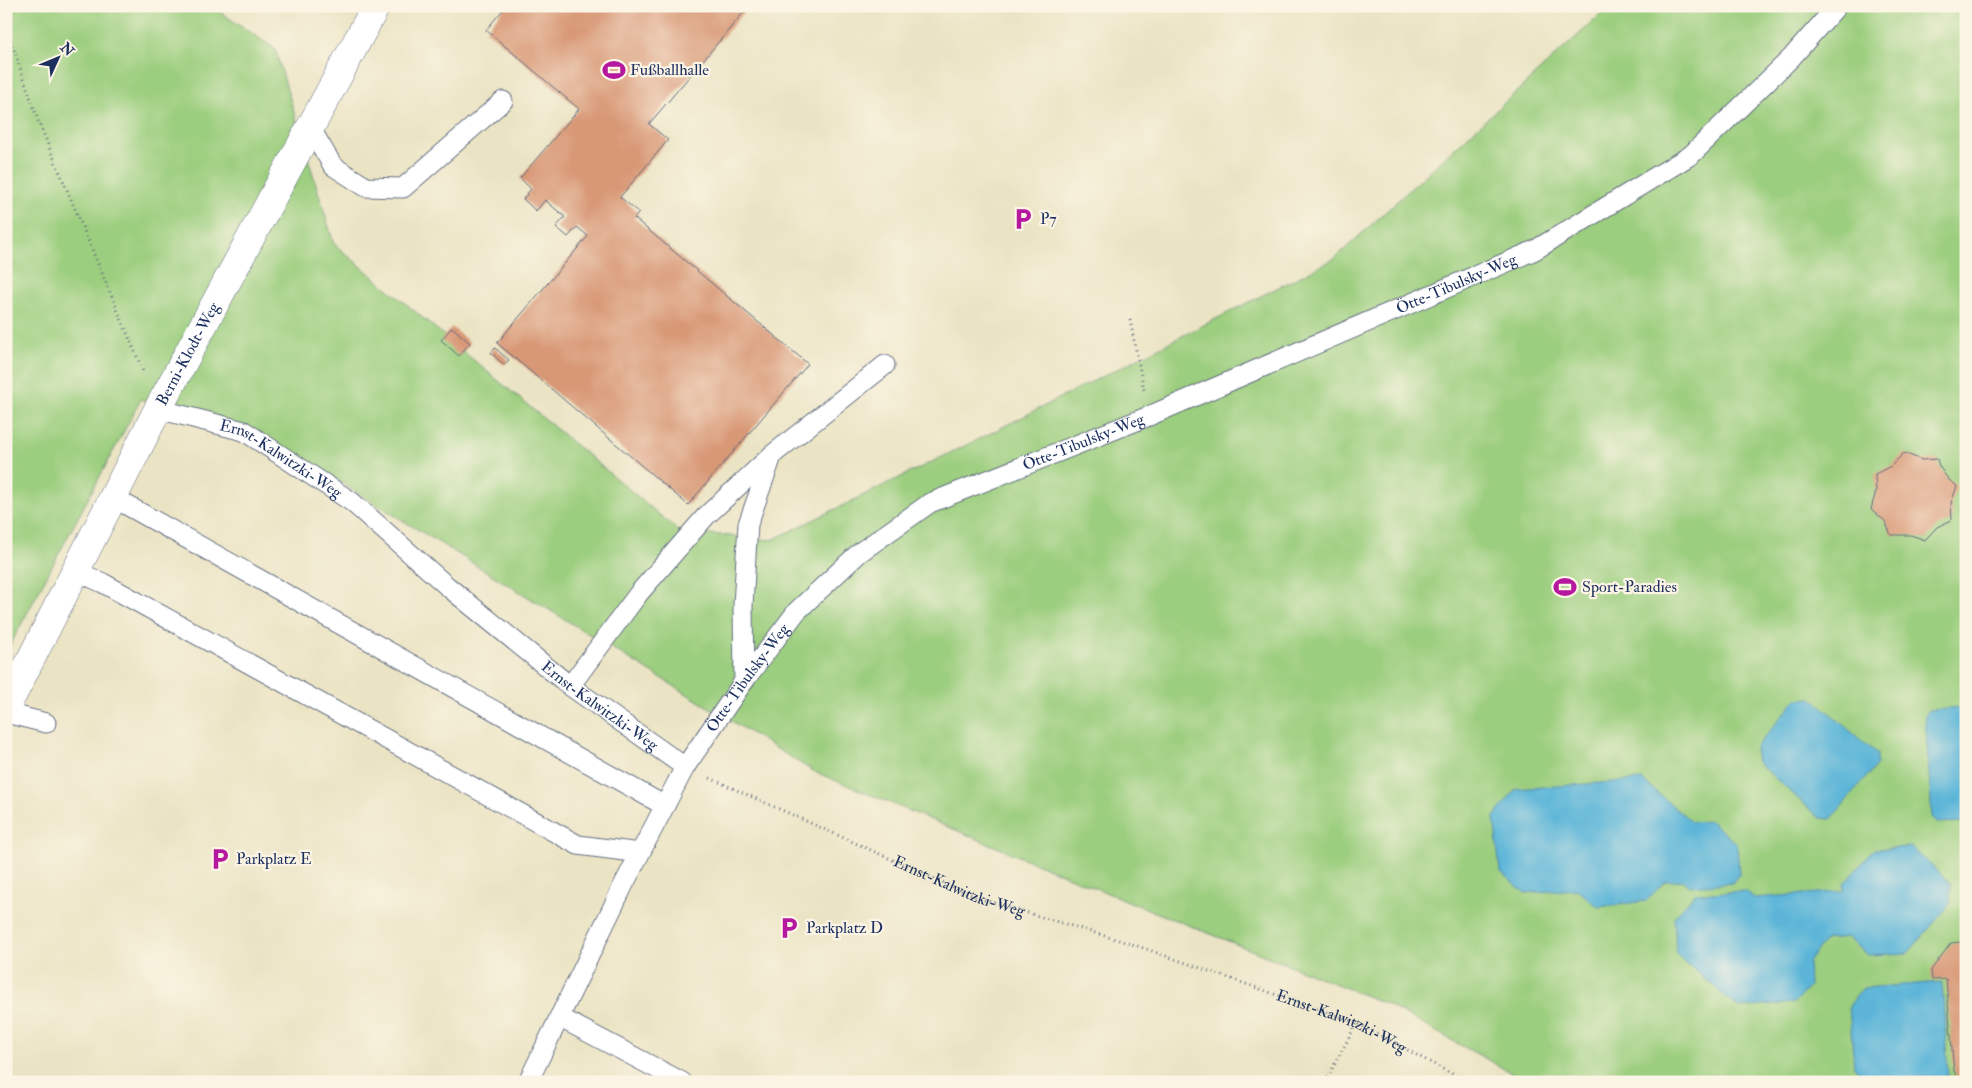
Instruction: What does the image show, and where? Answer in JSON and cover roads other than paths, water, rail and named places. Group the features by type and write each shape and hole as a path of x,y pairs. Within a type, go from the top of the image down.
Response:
{"street":[{"name":"Berni-Klodt-Weg","path":"6,708 158,409 376,6"}],"lane":[{"name":"Ötte-Tibulsky-Weg","path":"528,1082 640,853 685,768 744,681 804,605 859,553 930,503 1149,416 1535,250 1691,155 1791,58 1837,6"},
{"path":"311,129 333,166 366,187 404,188 503,101"},
{"path":"570,686 639,593 706,516 772,455 885,366"},
{"name":"Ernst-Kalwitzki-Weg","path":"158,409 244,432 352,502 447,586 570,686 685,768"},
{"path":"744,681 743,605 748,524 772,455"},
{"path":"114,498 665,806"},
{"path":"76,571 104,584 578,845 640,853"},
{"path":"6,713 46,723"},
{"path":"559,1017 682,1082"}],"water":[{"path":"1812,698 1877,754 1877,764 1831,819 1820,818 1757,762 1755,748 1797,699"},
{"path":"1966,708 1966,822 1937,823 1932,817 1925,716 1929,710"},
{"path":"1642,780 1692,822 1710,821 1737,844 1739,874 1732,883 1689,886 1682,880 1665,881 1646,901 1598,907 1577,889 1525,893 1500,871 1494,817 1516,789"},
{"path":"1911,847 1951,884 1950,904 1908,953 1868,955 1847,937 1826,939 1808,962 1809,987 1794,1003 1739,1008 1676,954 1674,917 1695,894 1746,891 1754,898 1843,891 1844,884 1874,849"},
{"path":"1942,982 1948,1076 1869,1081 1854,1067 1849,1006 1863,988"}],"place":[{"name":"Fußballhalle","path":"614,70"},
{"name":"P7","path":"1023,219"},
{"name":"Sport-Paradies","path":"1565,587"},
{"name":"Parkplatz E","path":"220,859"},
{"name":"Parkplatz D","path":"789,928"}]}
